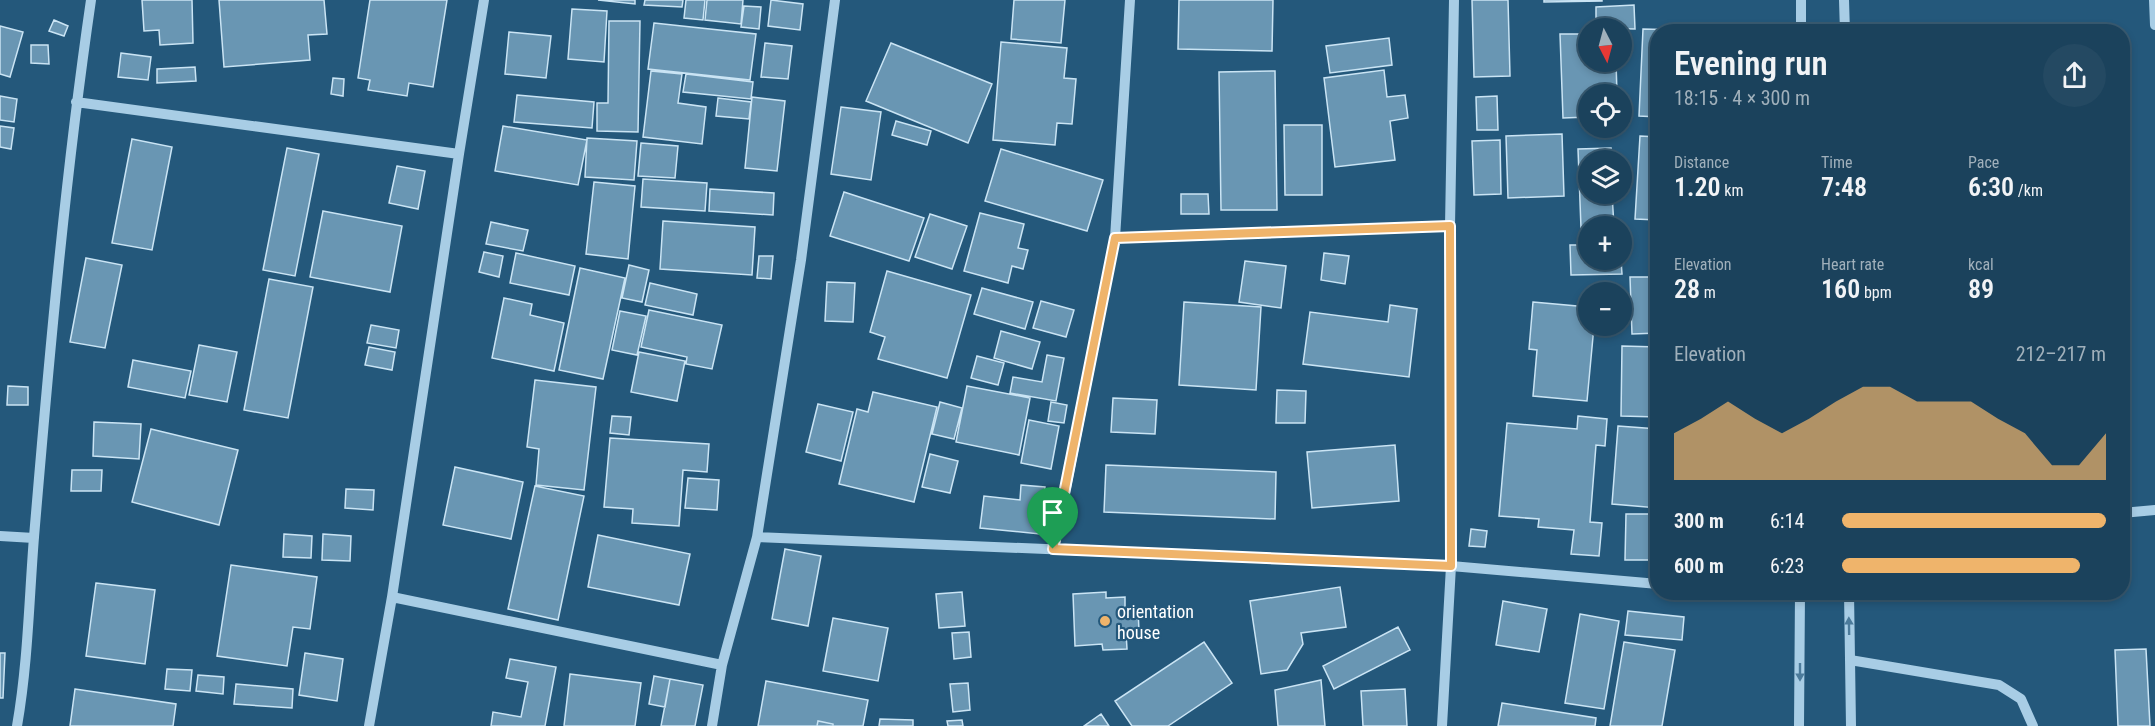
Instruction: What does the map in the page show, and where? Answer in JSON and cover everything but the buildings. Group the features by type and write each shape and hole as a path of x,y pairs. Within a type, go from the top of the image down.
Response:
{"street":[{"path":"17,726 29,645 34,538 76,102 91,0"},
{"path":"369,726 392,597 484,0"},
{"path":"712,726 722,665 757,537 801,260 835,0"},
{"path":"1053,549 1115,238 1130,0"},
{"path":"1442,726 1451,566 1450,226 1454,0"},
{"path":"1801,0 1801,24"},
{"path":"1844,0 1845,24"},
{"path":"2154,0 2155,25"},
{"path":"76,102 459,154"},
{"path":"1115,238 1450,226"},
{"path":"2130,512 2155,510"},
{"path":"0,536 34,538"},
{"path":"757,537 1451,566 1650,583"},
{"path":"392,597 722,665"},
{"path":"1799,726 1800,600"},
{"path":"1849,600 1851,726"},
{"path":"1850,660 1999,685 2021,699 2033,726"}],"place":[{"name":"orientation house","path":"1105,621"}],"route":[{"path":"1450,226 1451,566 1053,549 1115,238 1450,226"}]}
